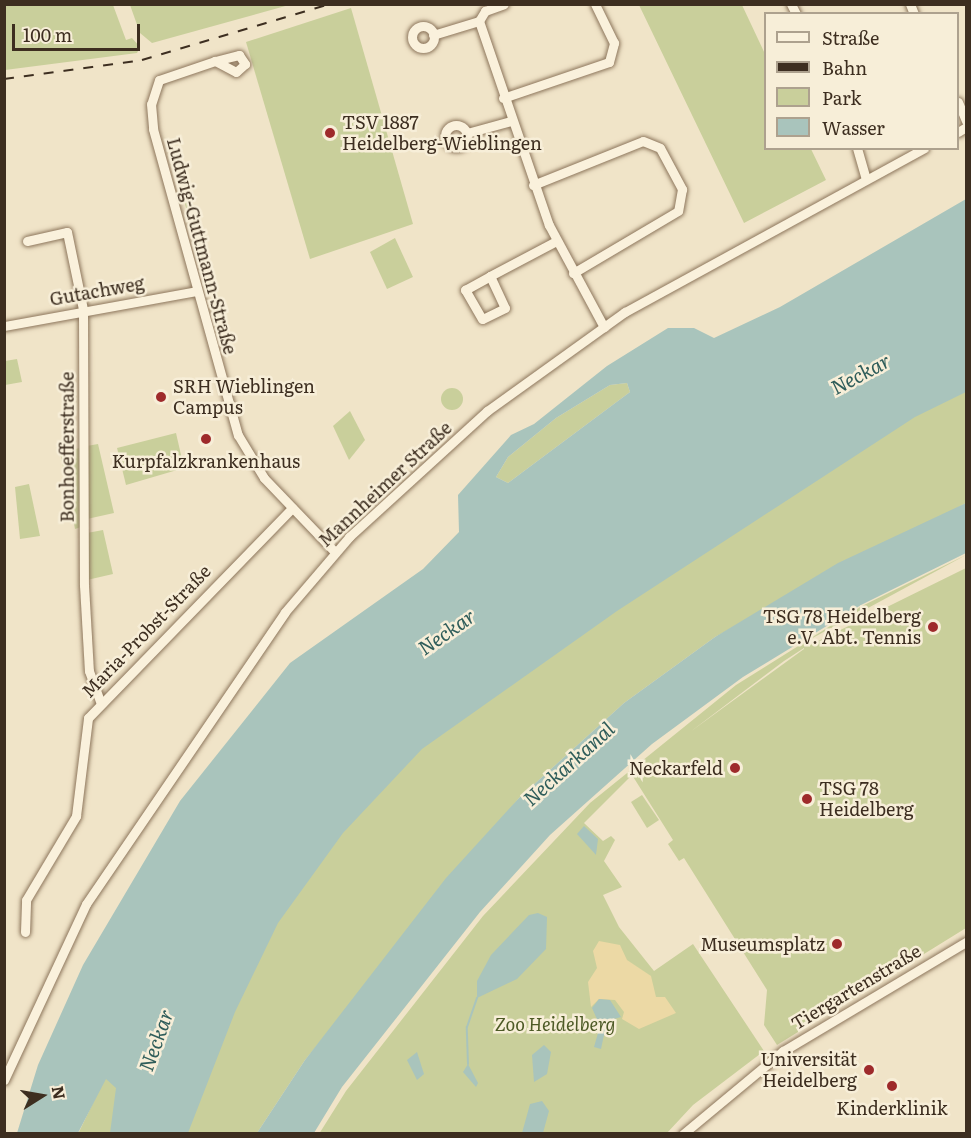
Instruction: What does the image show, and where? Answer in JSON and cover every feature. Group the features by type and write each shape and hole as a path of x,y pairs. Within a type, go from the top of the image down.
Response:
{"street":[{"path":"434,35 479,21 485,11 504,4"},
{"path":"502,98 609,62 614,42 595,4"},
{"path":"479,21 502,98 533,185 556,241 604,327"},
{"name":"Ludwig-Guttmann-Straße","path":"215,61 159,80 151,104 196,291 238,435 256,467 335,552"},
{"path":"959,106 966,121"},
{"path":"468,133 511,121"},
{"path":"533,185 643,141 660,148 682,189 678,211 573,273"},
{"path":"858,150 866,179"},
{"name":"Mannheimer Straße","path":"4,1080 86,904 285,612 335,552 488,411 604,327 920,150"},
{"name":"Bonhoefferstraße","path":"27,241 67,232 83,309 84,585 89,671 100,702"},
{"path":"490,276 505,308 482,319 465,290 490,276 556,241"},
{"name":"Gutachweg","path":"4,326 83,309 196,291"},
{"name":"Maria-Probst-Straße","path":"25,932 26,900 76,816 82,730 100,702 292,508"},
{"name":"Tiergartenstraße","path":"682,1134 779,1054 966,942"}],"green space":[{"path":"130,4 289,5 152,43 140,33"},
{"path":"4,5 113,5 126,40 132,38 140,47 137,53 5,70"},
{"path":"639,5 742,5 764,52 764,150 811,150 826,180 744,223"},
{"name":"TSV 1887 Heidelberg-Wieblingen","path":"351,8 413,224 310,259 246,42"},
{"path":"187,197 205,264 201,265 184,200"},
{"path":"395,238 413,277 387,289 370,252"},
{"path":"966,317 966,503 715,637 624,703 519,798 305,1060 257,1133 78,1134 105,1078 272,824"},
{"path":"17,359 22,382 5,385 5,361"},
{"path":"627,383 630,392 508,483 496,477 508,457 556,418 610,385"},
{"path":"452,388 460,391 463,399 460,407 452,410 444,407 441,399 444,391"},
{"path":"350,411 365,440 349,460 333,426"},
{"path":"176,433 184,468 126,485 117,448"},
{"path":"98,444 114,513 87,519 87,446"},
{"path":"80,448 81,527 75,529 60,452"},
{"path":"29,484 40,536 20,539 15,487"},
{"path":"103,530 113,574 87,580 87,533"},
{"name":"Zoo Heidelberg","path":"966,555 807,641 810,645 966,568 966,928 777,1045 764,1025 767,990 684,858 679,861 668,844 673,840 632,775 584,823 603,841 611,836 615,840 604,861 622,887 603,895 619,927 654,971 693,944 764,1051 693,1105 667,1133 319,1134 346,1091 483,916 590,803 736,685 862,606","holes":["804,649 690,732 784,661"]},
{"path":"642,795 659,820 647,828 631,802"}],"sand":[{"path":"599,941 620,945 627,960 651,976 656,997 665,997 676,1013 639,1029 622,1019 624,1012 615,1000 599,999 591,1007 588,982 597,968 593,951"}],"water":[{"name":"Neckar","path":"966,199 966,392 915,417 617,611 422,749 343,833 278,923 235,1012 188,1133 110,1133 116,1088 106,1079 78,1133 17,1133 38,1065 83,965 180,801 290,663 423,569 459,532 458,495 511,435 534,424 607,366 668,328 694,328 714,338 780,307","holes":["627,383 630,392 508,483 496,477 508,457 556,418 610,385"]},
{"name":"Neckarkanal","path":"966,503 966,553 861,605 743,677 652,744 550,835 480,912 342,1087 314,1133 257,1133 305,1060 446,878 519,798 624,703 715,637 838,563"},
{"path":"584,826 598,839 596,855 577,834"},
{"path":"538,913 547,917 546,949 517,979 477,998 477,981 491,955 529,915"},
{"path":"599,999 610,1000 621,1017 607,1021 601,1049 594,1047 600,1026 592,1008"},
{"path":"544,1045 551,1052 547,1074 534,1082 532,1055"},
{"path":"417,1052 424,1074 417,1080 407,1060"},
{"path":"468,1064 478,1083 476,1087 463,1072"},
{"path":"542,1101 549,1111 543,1133 522,1133 530,1104"}],"waterway":[{"path":"468,1064 467,1027 477,998"}],"railway":[{"path":"4,79 142,60 330,4"}],"place":[{"name":"TSV 1887 Heidelberg-Wieblingen","path":"330,133"},
{"name":"SRH Wieblingen Campus","path":"161,397"},
{"name":"Kurpfalzkrankenhaus","path":"206,439"},
{"name":"TSG 78 Heidelberg e.V. Abt. Tennis","path":"933,627"},
{"name":"Neckarfeld","path":"735,768"},
{"name":"TSG 78 Heidelberg","path":"807,799"},
{"name":"Museumsplatz","path":"837,944"},
{"name":"Universität Heidelberg","path":"869,1070"},
{"name":"Kinderklinik","path":"892,1086"}]}
